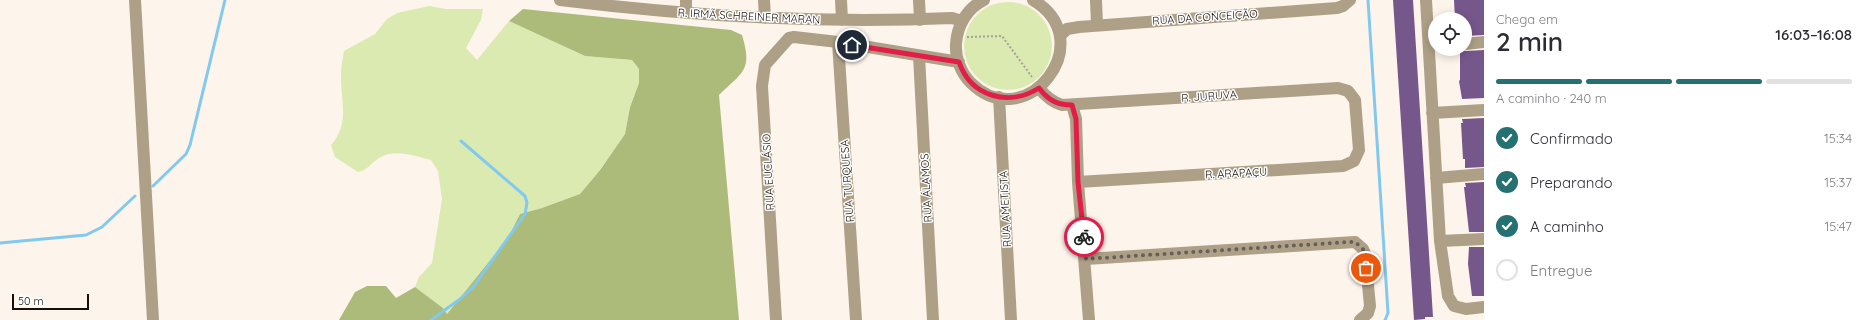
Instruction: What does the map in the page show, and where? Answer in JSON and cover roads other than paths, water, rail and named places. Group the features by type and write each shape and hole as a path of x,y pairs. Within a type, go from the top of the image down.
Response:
{"street":[{"path":"135,0 153,320"},
{"name":"R. IRMÃ SCHREINER MARAN","path":"560,0 610,3 686,13 765,18 842,20 920,20 952,18 962,21"},
{"path":"686,0 686,13"},
{"path":"764,0 765,18"},
{"path":"841,0 842,20"},
{"path":"919,0 920,20"},
{"path":"984,0 974,7 962,21 956,38 956,51 959,62 963,72 974,86 982,91 999,97 1016,98 1039,88 1053,74 1057,65 1060,51 1060,36 1057,27 1050,15 1041,5 1033,0"},
{"path":"1096,0 1097,25"},
{"name":"RUA DA CONCEIÇÃO","path":"1060,36 1067,29 1097,25 1338,8 1350,0"},
{"path":"1426,0 1428,15"},
{"name":"RUA EUCLÁSIO","path":"776,320 763,76 765,65 789,38 794,37 838,42"},
{"path":"838,42 959,62"},
{"name":"RUA TURQUESA","path":"838,42 856,320"},
{"path":"1472,43 1484,42"},
{"name":"RUA ÁLAMOS","path":"919,56 934,320"},
{"path":"1432,56 1432,113 1440,241 1448,296 1454,306 1466,309 1484,308"},
{"name":"R. JURUVA","path":"1039,88 1045,96 1053,102 1062,105 1338,88 1348,91 1355,100 1357,125"},
{"name":"RUA AMETISTA","path":"999,97 1011,320"},
{"path":"1072,105 1076,119 1078,182 1086,259 1090,320"},
{"path":"1432,113 1484,110"},
{"name":"R. ARAPAÇU","path":"1078,182 1343,166 1349,164 1358,156 1357,125"},
{"path":"1436,178 1484,174"},
{"path":"1440,241 1484,239"},
{"path":"1086,259 1349,242 1360,245 1366,254 1370,306 1368,313 1360,320"}],"waterway":[{"path":"153,186 186,154 190,145 225,0"},
{"path":"1368,0 1388,313 1385,320"},
{"path":"431,320 460,299 474,286 525,214 527,203 525,196 461,141"},
{"path":"0,243 86,235 102,227 135,196"}]}
